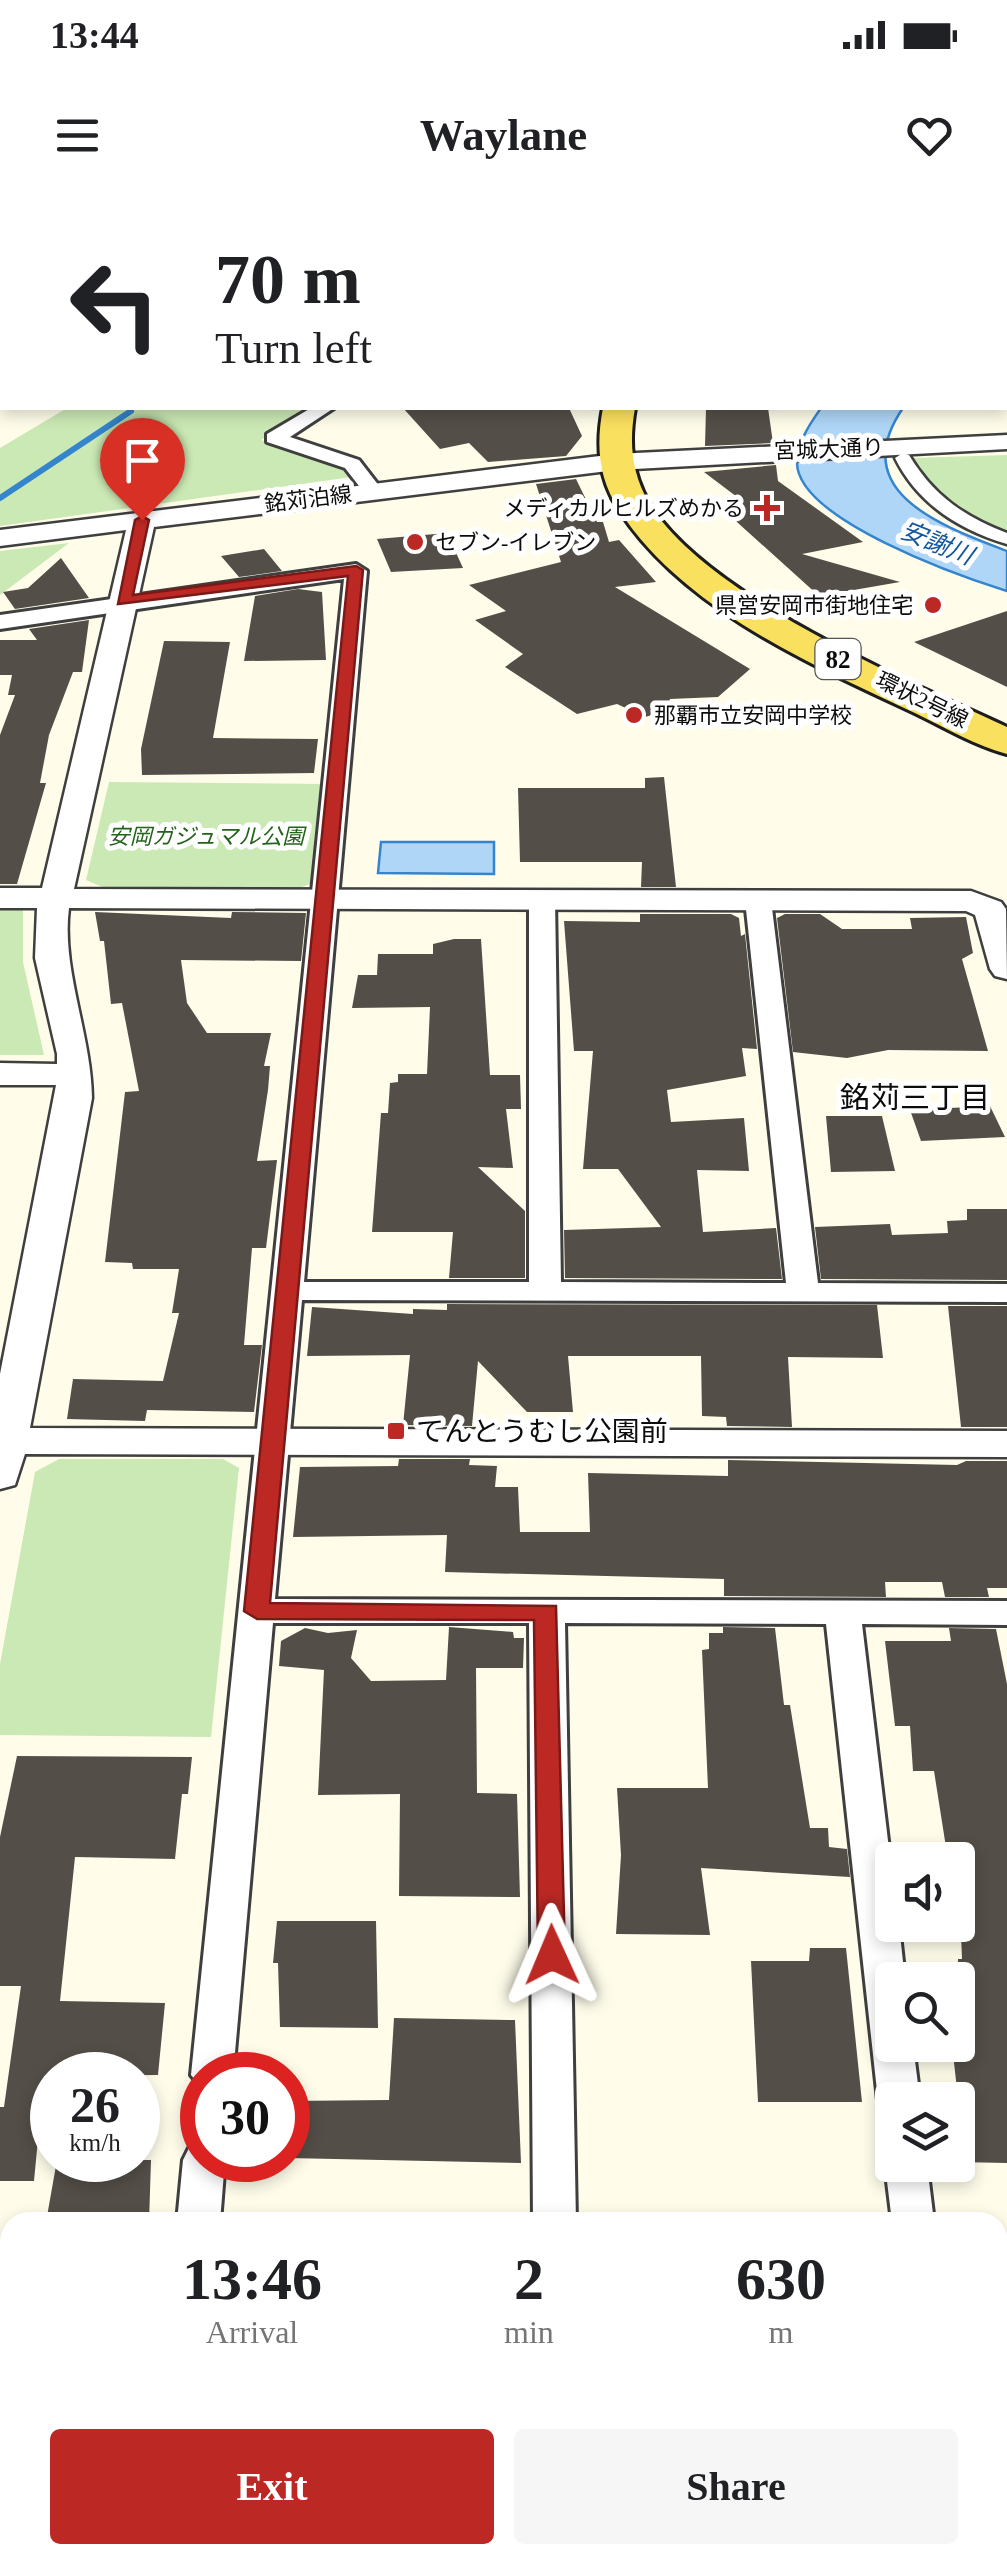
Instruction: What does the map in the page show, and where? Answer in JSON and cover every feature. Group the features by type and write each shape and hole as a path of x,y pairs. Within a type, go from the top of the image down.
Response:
{"main road":[{"name":"環状2号線","path":"620,410 658,482 688,524 749,585 832,635 1007,719"},
{"name":"環状2号線","path":"639,449 624,485 660,539 716,590 808,645 1007,742"}],"street":[{"path":"321,410 274,438 352,464 372,490"},
{"name":"宮城大通り","path":"639,449 907,452 1007,442"},
{"name":"銘苅泊線","path":"0,538 372,490 639,449"},
{"path":"907,452 926,495 954,515 1007,539"},
{"path":"142,520 55,898 52,958 69,1022 74,1075 70,1123 2,1453 273,1442 1007,1444"},
{"path":"0,622 356,570 214,2052"},
{"path":"0,898 326,896 995,902 994,916 1007,969"},
{"path":"542,899 546,1291"},
{"path":"758,900 803,1292"},
{"path":"0,1074 74,1075"},
{"path":"288,1291 1007,1293"},
{"path":"257,1611 1007,1613"},
{"path":"547,1612 555,2212"},
{"path":"842,1612 897,2082"},
{"path":"199,2212 202,2182"},
{"path":"908,2182 912,2212"}],"green space":[{"path":"64,410 310,410 261,440 339,464 352,477 0,526 0,448"},
{"path":"1007,455 1007,535 937,496 917,473 912,458"},
{"path":"69,543 0,595 0,551"},
{"name":"安岡ガジュマル公園","path":"109,782 326,784 315,882 295,890 112,891 86,880"},
{"path":"0,905 23,910 23,962 44,1055 0,1055"},
{"path":"59,1459 223,1459 239,1468 211,1737 0,1735 0,1664 35,1472"}],"water":[{"name":"安謝川","path":"820,410 902,410 888,437 886,462 893,484 930,517 1007,551 1007,591 886,543 824,505 804,484 797,463 809,427"},
{"path":"381,842 494,842 494,874 378,873"}],"building":[{"path":"405,410 570,410 582,436 566,456 488,462 469,443 440,449"},
{"path":"706,410 768,410 773,443 705,446"},
{"path":"776,465 778,481 863,542 802,554 900,582 819,596 717,504 741,500 704,472"},
{"path":"576,479 597,522 603,522 609,542 619,540 656,582 615,587 750,669 718,697 670,699 666,711 645,717 617,704 577,714 505,667 523,654 475,620 506,611 469,585 561,562 536,484"},
{"path":"447,533 463,568 391,572 377,539"},
{"path":"264,549 282,571 239,577 221,556"},
{"path":"61,558 89,598 15,609 3,592 28,588"},
{"path":"298,589 322,592 326,660 244,661 255,596"},
{"path":"1007,611 1007,687 914,642"},
{"path":"89,620 82,672 73,672 49,735 40,783 46,783 17,884 0,884 0,735 15,695 8,695 12,675 0,675 0,640 37,640 29,629"},
{"path":"164,641 230,642 213,738 318,739 314,773 142,775 141,749"},
{"path":"664,777 676,887 641,887 642,862 520,862 518,788 645,788 645,778"},
{"path":"95,912 231,918 232,912 306,913 301,961 181,960 187,1003 207,1033 271,1033 264,1066 270,1066 257,1161 277,1160 266,1248 252,1248 244,1345 262,1345 254,1412 147,1410 145,1421 67,1419 73,1379 163,1381 179,1313 172,1313 179,1269 133,1269 132,1263 105,1262 125,1092 139,1091 122,1003 111,1004 104,941 100,941"},
{"path":"640,914 731,914 739,918 741,936 745,934 757,1049 742,1048 746,1076 667,1090 671,1122 744,1118 749,1171 697,1170 703,1232 776,1228 782,1279 565,1278 564,1230 661,1227 618,1169 583,1169 593,1051 574,1051 564,921 640,922"},
{"path":"785,914 820,914 842,929 912,929 910,918 966,917 973,953 962,959 988,1051 888,1050 847,1058 793,1052 777,918"},
{"path":"481,939 490,1075 520,1075 521,1109 506,1109 513,1168 478,1167 525,1211 525,1278 449,1278 453,1232 372,1232 381,1113 388,1113 390,1083 398,1082 398,1074 427,1074 430,1007 352,1008 358,975 377,975 378,954 433,954 433,944"},
{"path":"990,1106 1005,1137 921,1141 910,1110"},
{"path":"826,1116 882,1116 895,1171 831,1172"},
{"path":"967,1209 1007,1209 1007,1280 821,1279 815,1227 890,1224 892,1235 948,1233 947,1221 967,1220"},
{"path":"447,1304 877,1305 883,1358 788,1357 792,1427 727,1426 726,1417 702,1416 701,1356 568,1356 573,1412 527,1412 478,1361 472,1426 403,1425 410,1355 307,1356 312,1307 413,1314 413,1309 447,1310"},
{"path":"948,1306 1007,1306 1007,1427 961,1427"},
{"path":"399,1459 470,1459 469,1465 497,1466 495,1487 518,1487 520,1532 590,1532 588,1473 728,1476 728,1460 957,1465 966,1461 1007,1461 1007,1588 987,1588 989,1597 945,1597 942,1582 885,1582 886,1597 724,1596 724,1579 445,1572 447,1535 293,1537 300,1467 398,1466"},
{"path":"449,1627 513,1632 514,1638 524,1638 523,1668 476,1668 477,1793 517,1794 520,1897 399,1896 400,1794 318,1795 324,1670 279,1666 281,1641 305,1628 328,1633 357,1630 351,1658 371,1681 446,1680"},
{"path":"723,1627 775,1628 784,1705 790,1705 810,1828 828,1828 829,1847 847,1849 850,1877 701,1868 710,1935 616,1934 621,1855 617,1788 708,1788 702,1650 709,1649 709,1633 723,1633"},
{"path":"949,1628 996,1629 1007,1684 1007,2163 975,2162 975,2082 956,2082 954,2062 975,2062 975,1962 958,1959 962,1959 961,1942 975,1942 975,1842 945,1842 934,1771 913,1771 910,1726 895,1726 885,1641 951,1641"},
{"path":"17,1756 192,1757 188,1794 182,1794 175,1859 75,1857 60,2001 165,2003 160,2054 30,2052 30,2181 0,2181 0,2107 4,2107 21,1986 0,1986 0,1837"},
{"path":"277,1921 376,1921 378,2028 280,2027 278,1963 273,1963"},
{"path":"810,1948 846,1948 862,2102 758,2102 751,1961 809,1961"},
{"path":"394,2018 515,2020 521,2163 310,2158 310,2101 389,2100"},
{"path":"53,2182 150,2182 149,2212 48,2212"}],"waterway":[{"path":"0,498 131,411"}],"place":[{"name":"メディカルヒルズめかる","path":"767,508"},
{"name":"セブン-イレブン","path":"415,542"},
{"name":"県営安岡市街地住宅","path":"933,605"},
{"name":"那覇市立安岡中学校","path":"634,715"},
{"name":"てんとうむし公園前","path":"396,1431"}],"district":[{"name":"銘苅三丁目","path":"915,1097"}],"route":[{"path":"142,520 124,601 356,570 257,1611 547,1612 552,1955"}]}
